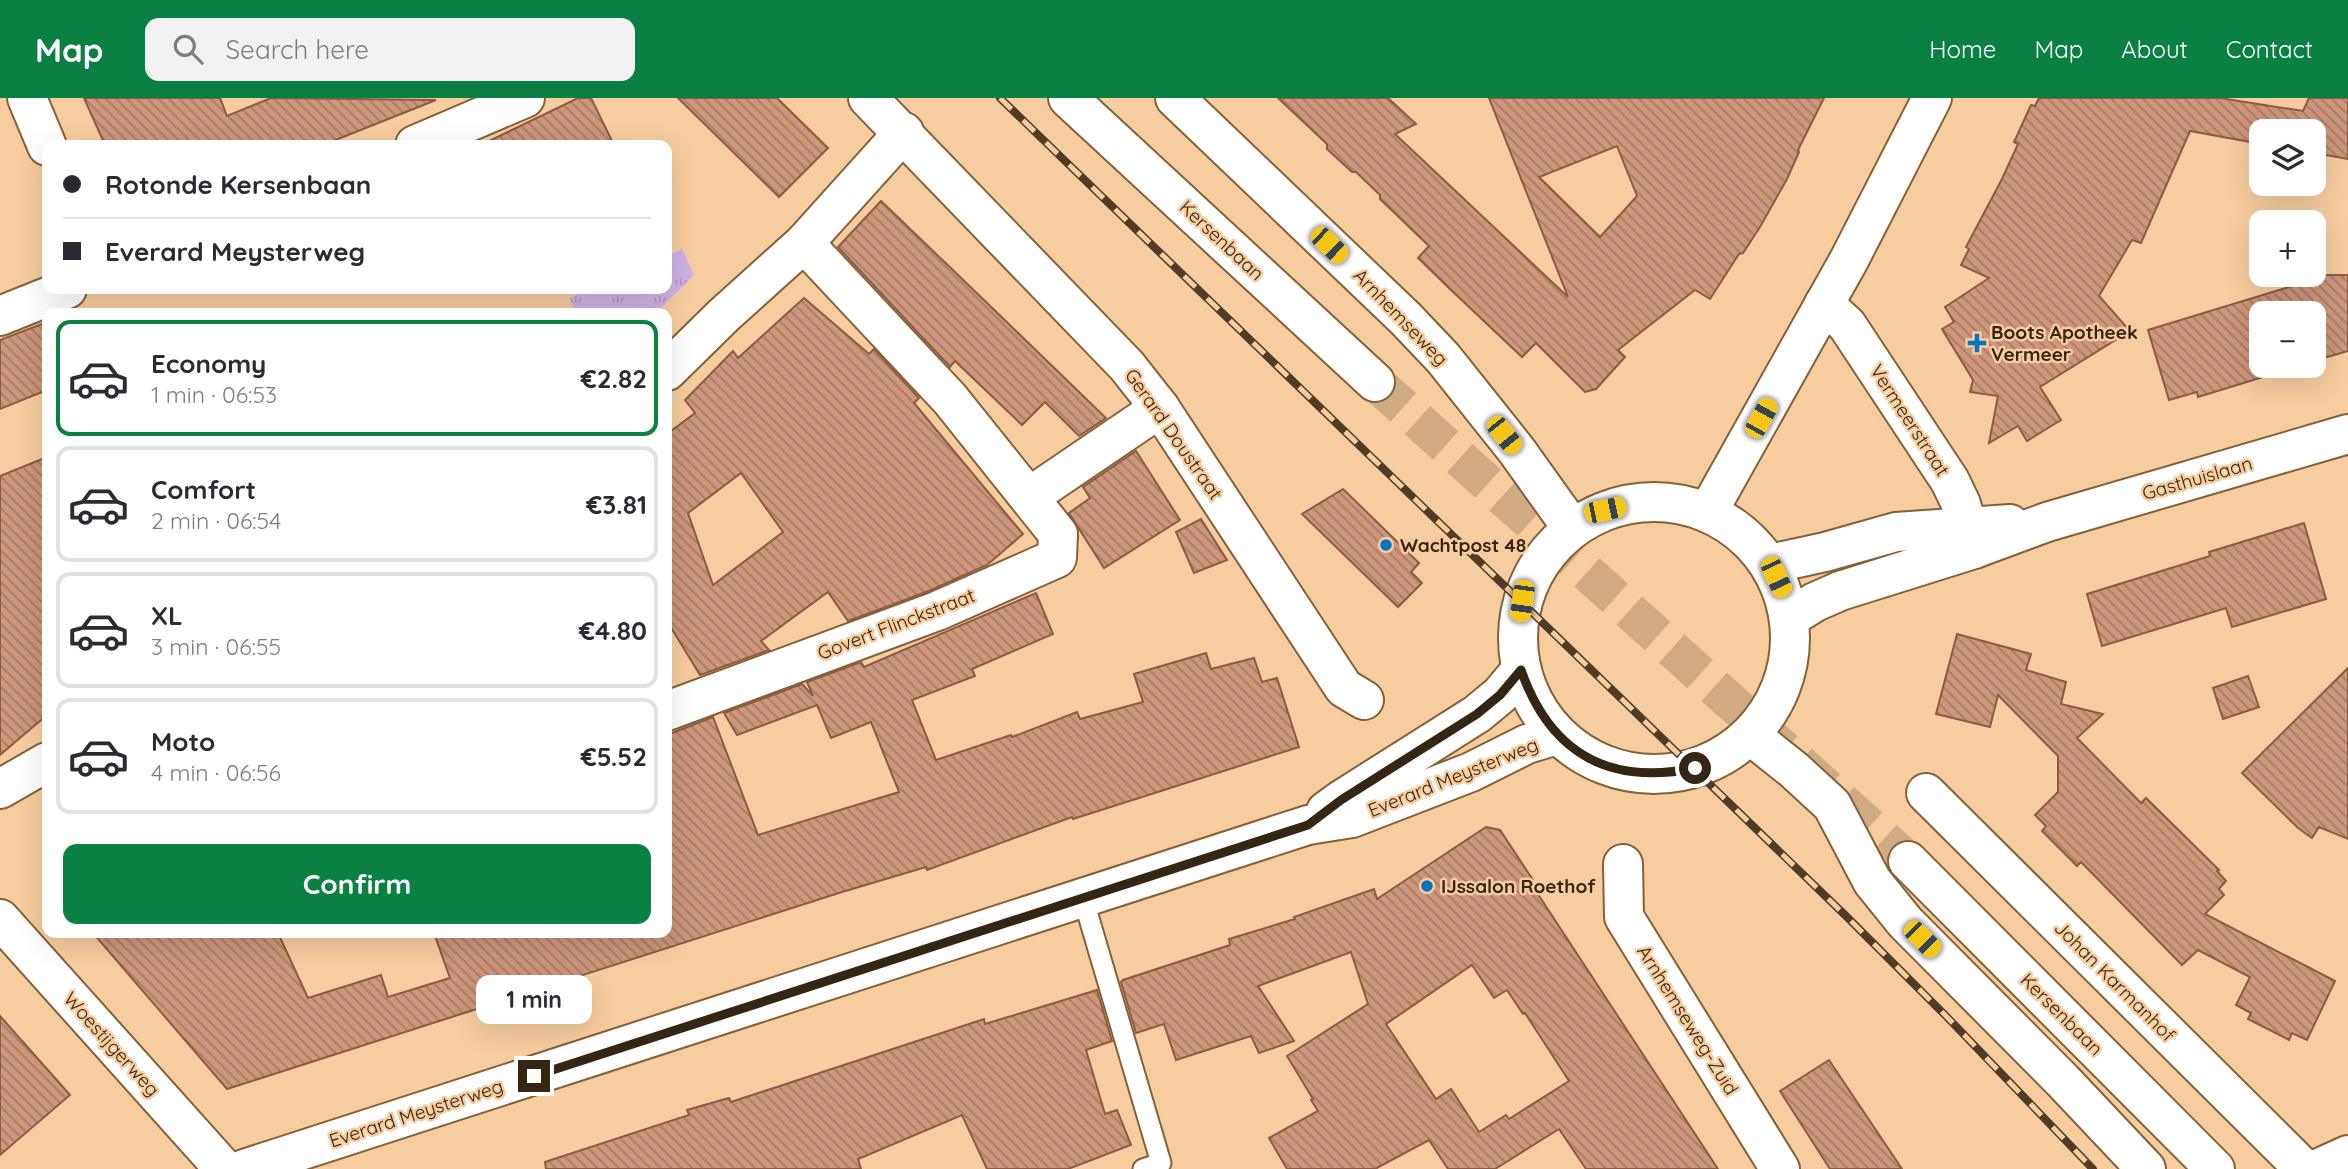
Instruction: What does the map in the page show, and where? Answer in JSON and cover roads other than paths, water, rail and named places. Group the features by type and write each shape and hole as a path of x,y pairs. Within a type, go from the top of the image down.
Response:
{"street":[{"path":"27,98 44,140"},
{"path":"427,140 524,98"},
{"name":"Gerard Doustraat","path":"868,98 904,132 1127,366 1160,408 1344,688 1364,700"},
{"name":"Kersenbaan","path":"1068,98 1375,382"},
{"name":"Arnhemseweg","path":"1175,98 1406,319 1443,358 1517,450 1572,528"},
{"path":"1710,508 1849,260 1931,98"},
{"path":"672,366 804,243 904,132"},
{"name":"Govert Flinckstraat","path":"672,709 937,611 1058,558 1058,534 950,399 804,243"},
{"path":"0,316 55,294"},
{"name":"Vermeerstraat","path":"1824,304 1847,325 1950,481 1970,537"},
{"path":"1028,497 1160,408"},
{"name":"Gasthuislaan","path":"1789,618 1815,602 1970,537 2047,522 2348,434"},
{"path":"1642,502 1710,508 1745,536 1770,564 1782,590 1789,618 1790,650 1784,681 1770,710 1750,735 1725,755 1695,768 1666,774 1636,773 1607,766 1581,753 1557,735 1541,716 1529,694 1521,670 1517,635 1522,601 1533,573 1550,549 1572,528 1605,510 1642,502"},
{"name":"Gasthuislaan","path":"1770,564 1896,532 1970,537"},
{"name":"Everard Meysterweg","path":"1308,825 1341,800 1477,714 1500,695 1521,670"},
{"name":"Everard Meysterweg","path":"243,1169 1308,825 1352,818 1471,772 1527,744 1557,735"},
{"path":"1750,735 1832,805 1872,881 1905,922 2146,1169"},
{"path":"0,789 42,765"},
{"name":"Johan Karmanhof","path":"1926,793 2304,1169"},
{"name":"Kersenbaan","path":"1908,861 2215,1169"},
{"name":"Arnhemseweg-Zuid","path":"1623,864 1624,917 1780,1169"},
{"name":"Woestijgerweg","path":"0,919 224,1169"},
{"path":"2317,1169 2348,1155"}],"lane":[{"path":"1083,898 1161,1163 1143,1169"}],"tunnel":[{"path":"1375,382 1908,861"}],"railway":[{"path":"1000,98 1846,916 2093,1169"}],"place":[{"name":"Boots Apotheek Vermeer","path":"1977,343"},
{"name":"Wachtpost 48","path":"1386,545"},
{"name":"IJssalon Roethof","path":"1427,886"}]}
